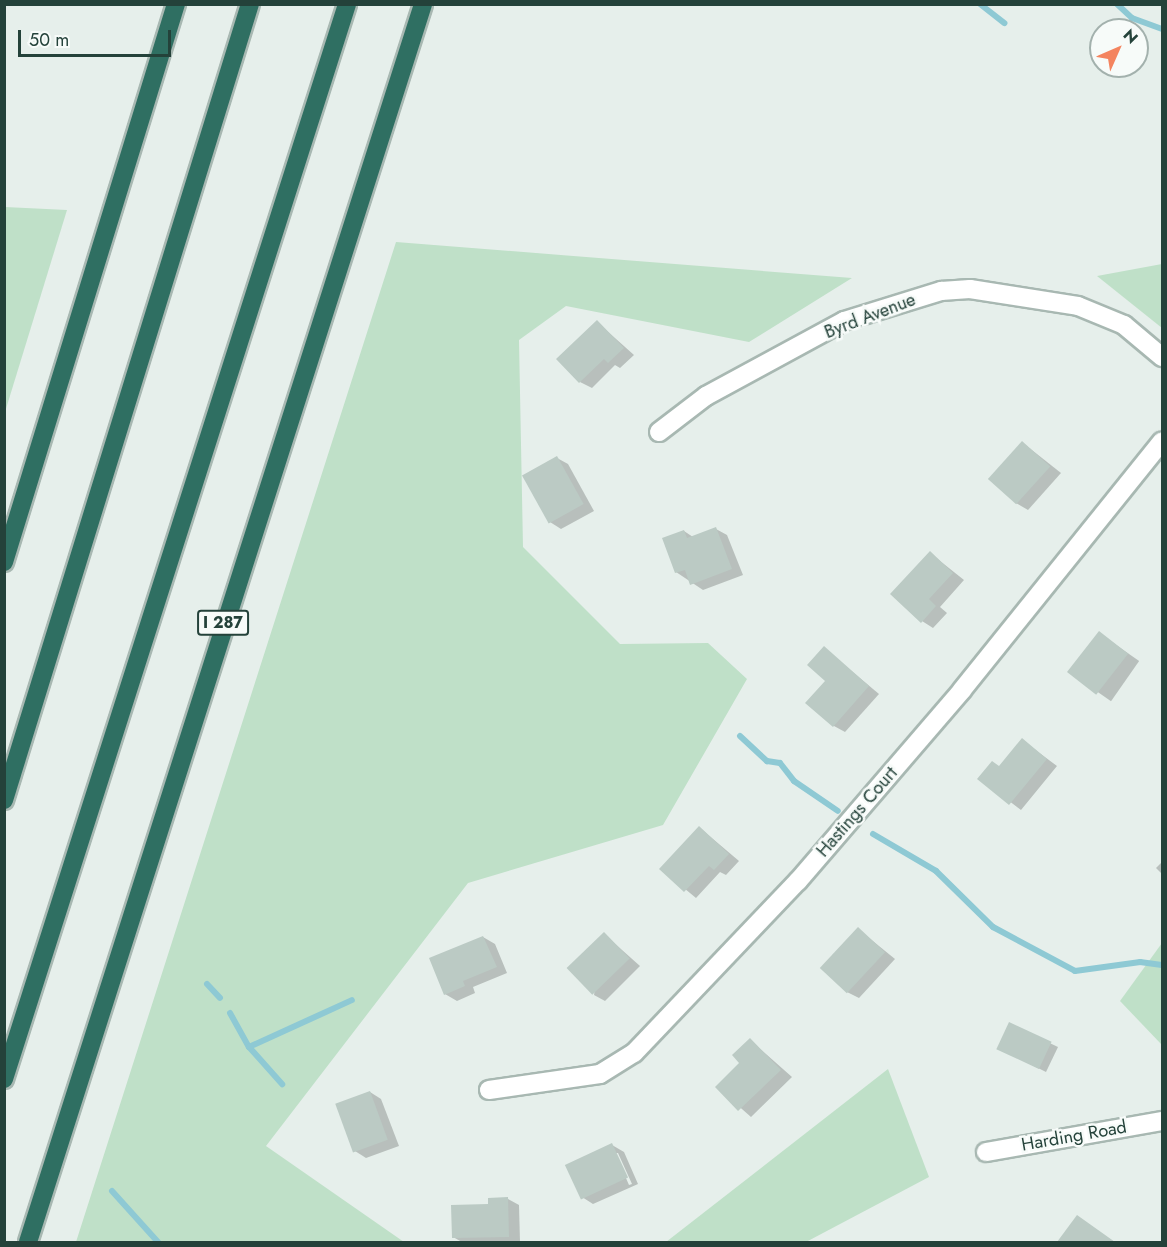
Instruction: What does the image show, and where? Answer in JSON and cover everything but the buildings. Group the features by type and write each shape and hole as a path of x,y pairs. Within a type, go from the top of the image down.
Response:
{"highway":[{"path":"4,562 176,4"},
{"path":"4,800 250,4"},
{"path":"4,1078 347,4"},
{"name":"I 287","path":"28,1242 423,4"}],"street":[{"name":"Byrd Avenue","path":"659,432 706,396 844,321 941,291 970,289 1078,306 1124,325 1162,357"},
{"name":"Hastings Court","path":"489,1090 600,1074 634,1053 835,838 962,690 1162,441"},
{"name":"Harding Road","path":"986,1152 1162,1120"}],"green space":[{"path":"4,207 67,210 5,412"},
{"path":"396,242 852,278 749,342 566,306 519,340 523,547 620,644 708,643 747,679 663,825 468,883 266,1146 404,1242 76,1242"},
{"path":"1162,264 1162,328 1097,276"},
{"path":"1162,943 1162,1045 1120,1001"},
{"path":"888,1069 929,1177 806,1242 666,1242"}],"waterway":[{"path":"980,4 1004,23"},
{"path":"1117,4 1132,18 1162,29"},
{"path":"740,736 767,761 780,763 794,781 838,811"},
{"path":"873,834 936,871 993,927 1075,971 1140,962 1162,965"},
{"path":"207,984 220,998"},
{"path":"249,1047 352,1000"},
{"path":"230,1013 249,1047 282,1084"},
{"path":"112,1191 158,1242"}]}
